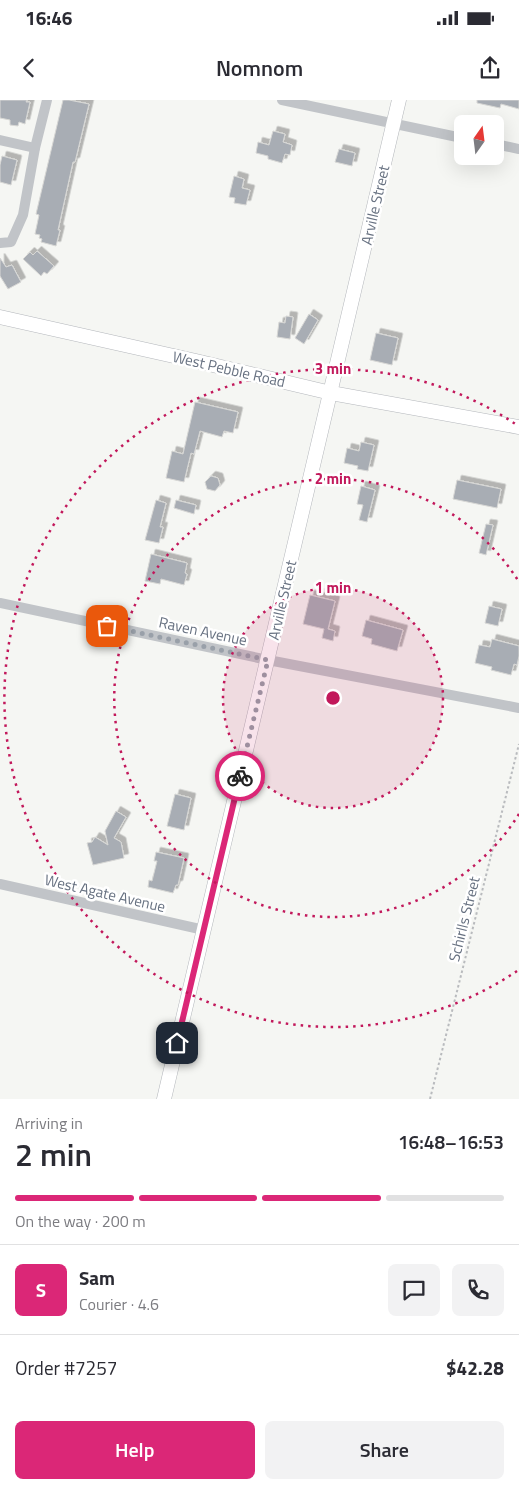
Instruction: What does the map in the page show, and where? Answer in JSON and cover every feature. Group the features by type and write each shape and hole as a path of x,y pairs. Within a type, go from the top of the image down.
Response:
{"street":[{"path":"0,243 11,242 23,215 35,148 47,100"},
{"path":"282,100 454,136"},
{"name":"Arville Street","path":"164,1099 399,100"},
{"path":"0,140 35,148"},
{"path":"504,146 519,149"},
{"name":"West Pebble Road","path":"0,317 330,393 519,427"},
{"name":"Raven Avenue","path":"0,603 268,660 519,708"},
{"name":"West Agate Avenue","path":"0,884 204,930"}],"path":[{"name":"Schirlls Street","path":"430,1099 519,744"}],"building":[{"path":"0,100 27,100 26,102 30,102 25,124 19,122 18,126 10,125 10,120 0,118"},
{"path":"63,100 89,104 75,162 73,162 56,246 41,242 40,235 35,234 39,215 36,214"},
{"path":"477,100 519,100 519,109 501,104 500,108 477,103"},
{"path":"273,131 285,134 283,142 292,145 290,155 285,154 282,163 268,159 268,156 256,153 258,142 269,145"},
{"path":"339,149 355,153 352,166 335,162"},
{"path":"2,156 17,160 11,185 0,182"},
{"path":"234,176 244,179 242,188 250,190 246,205 234,203 235,198 229,197"},
{"path":"37,251 54,266 47,274 44,272 41,276 23,259 30,252 33,255"},
{"path":"0,258 6,267 12,265 21,282 8,289 0,276"},
{"path":"309,314 318,320 304,344 295,338"},
{"path":"286,316 293,317 290,339 277,337 279,322 285,323"},
{"path":"376,333 398,338 392,365 370,360"},
{"path":"195,402 238,412 233,433 224,431 222,437 200,431 194,454 191,453 184,482 166,478 172,451 183,454"},
{"path":"361,442 374,445 368,471 357,469 358,466 344,463 347,448 359,451"},
{"path":"211,476 218,478 220,485 215,491 207,489 205,482"},
{"path":"457,480 501,489 497,508 453,499"},
{"path":"361,486 375,490 367,522 359,520 363,505 357,504"},
{"path":"156,500 166,503 160,527 163,527 159,543 145,540"},
{"path":"176,500 196,505 194,514 174,508"},
{"path":"486,524 493,525 486,555 479,553"},
{"path":"151,554 187,563 184,585 161,579 160,584 145,581"},
{"path":"310,595 335,601 328,629 335,631 333,641 322,638 324,629 303,624"},
{"path":"489,606 502,609 498,626 485,623"},
{"path":"366,620 403,630 397,651 371,644 372,639 362,636"},
{"path":"492,639 519,646 517,665 514,664 511,675 491,670 492,667 475,663 479,645 490,647"},
{"path":"175,794 191,798 184,830 167,826"},
{"path":"116,811 126,817 114,838 121,842 124,858 93,865 87,843 92,842 95,837 108,845 105,831"},
{"path":"156,852 184,858 178,885 176,885 173,893 148,887 149,880 152,881 157,861 154,861"}],"way so far":[{"path":"107,626 268,660 240,776"}],"route":[{"path":"177,1043 240,776"}]}
